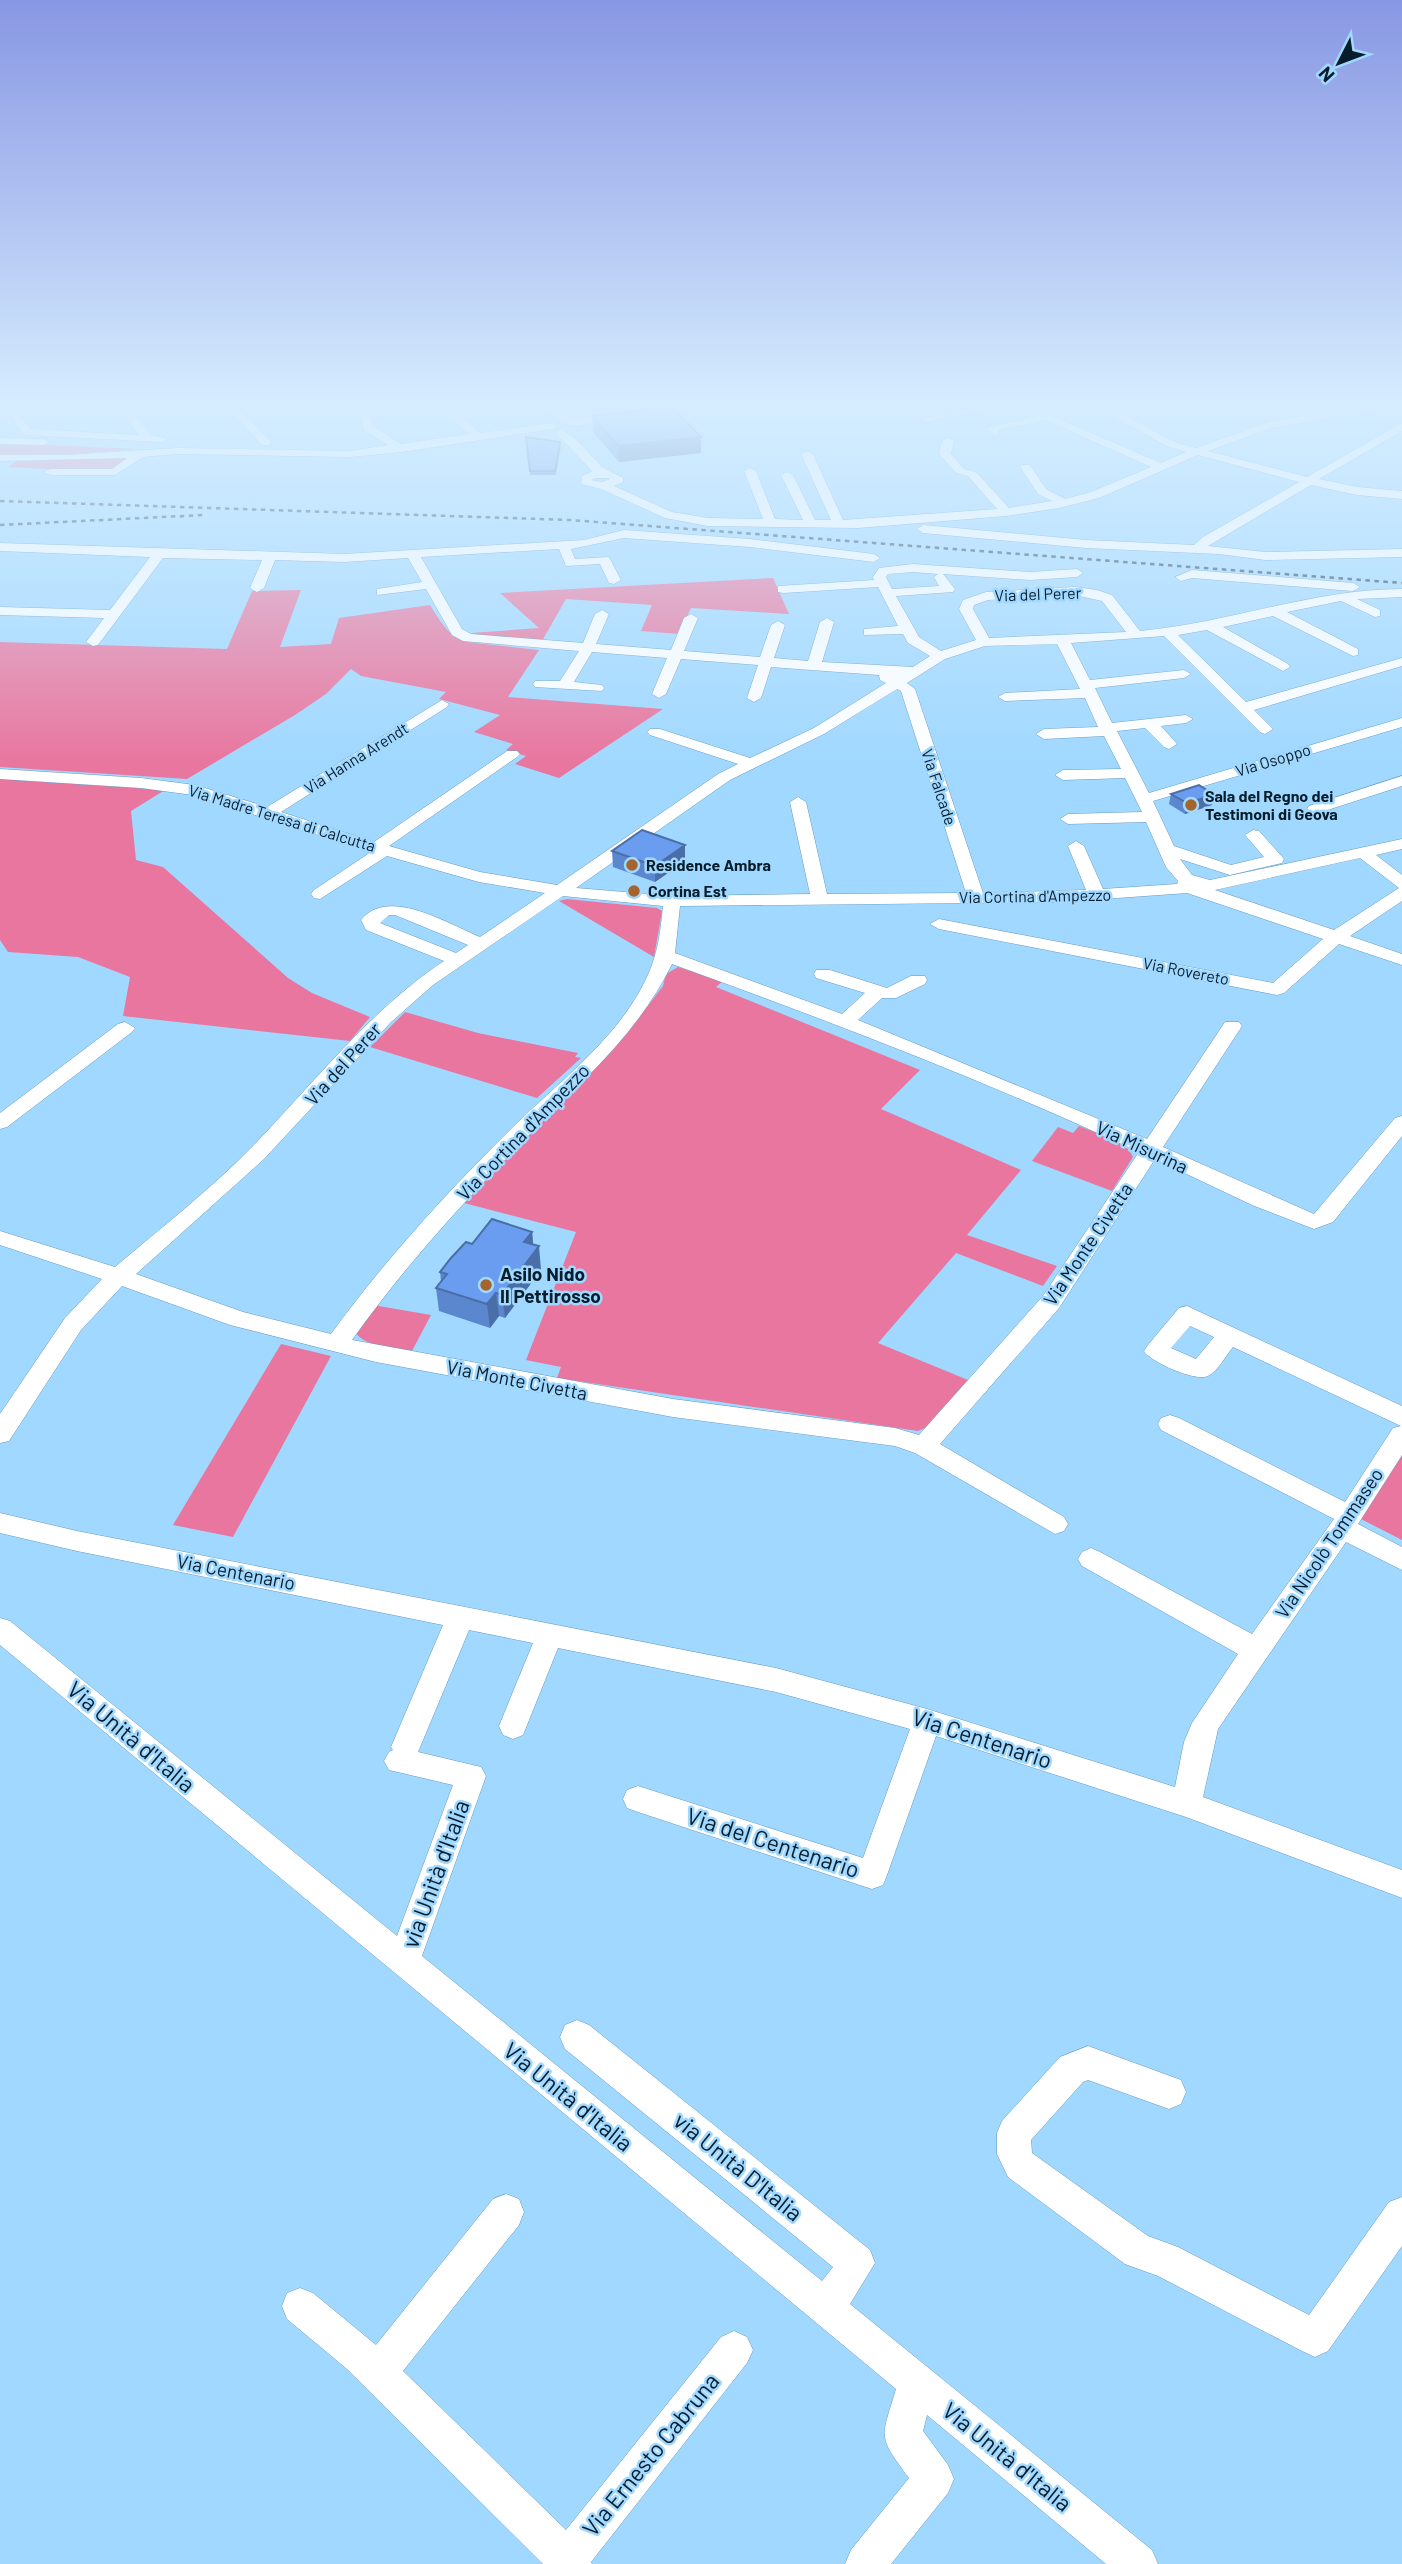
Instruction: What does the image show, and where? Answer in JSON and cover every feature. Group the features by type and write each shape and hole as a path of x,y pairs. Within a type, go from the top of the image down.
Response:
{"street":[{"path":"751,523 858,524 1086,544 1278,556 1402,553"},
{"path":"858,524 871,523"},
{"path":"1196,550 1237,523"},
{"path":"0,547 344,558 584,544 617,535 635,535 766,545 874,558"},
{"path":"563,545 571,563 604,560 614,580"},
{"path":"93,642 159,554"},
{"path":"412,555 457,632 468,638 866,670 915,671"},
{"path":"257,588 270,556"},
{"name":"Via del Perer","path":"886,588 879,577 881,573 900,568 1030,576 1077,573"},
{"path":"1181,577 1192,574 1355,587 1376,592"},
{"path":"783,589 948,589 940,577"},
{"path":"382,592 430,585"},
{"path":"813,587 822,605"},
{"path":"886,588 914,640 940,656"},
{"name":"Via del Perer","path":"984,642 966,609 973,600 986,596 1074,591 1107,598 1136,635"},
{"name":"Via del Perer","path":"0,1434 73,1324 118,1276 257,1154 408,995 456,959 724,777 819,731 940,656 984,642 1167,632 1278,613 1342,596 1376,592 1402,593"},
{"path":"1342,596 1375,613"},
{"path":"0,611 114,614"},
{"path":"1278,613 1353,652"},
{"path":"565,685 587,649 602,614"},
{"path":"659,694 691,618"},
{"path":"814,665 827,622"},
{"path":"754,698 778,625"},
{"path":"1210,626 1283,667"},
{"path":"869,632 908,629"},
{"path":"1167,632 1265,729"},
{"path":"1062,639 1106,730 1144,799 1175,867 1196,886 1402,845"},
{"path":"1243,708 1402,662"},
{"path":"866,670 895,682"},
{"path":"1005,697 1088,689 1184,674"},
{"name":"Via Falcade","path":"895,682 908,689 976,898"},
{"path":"540,684 597,688"},
{"name":"Via Hanna Arendt","path":"269,813 442,704"},
{"path":"1044,734 1106,730 1186,719"},
{"name":"Via Osoppo","path":"1144,799 1402,722"},
{"path":"1149,723 1169,744"},
{"path":"655,732 749,763"},
{"path":"320,894 512,754"},
{"path":"1063,775 1129,773"},
{"name":"Via Madre Teresa di Calcutta","path":"0,774 177,786 479,877 559,891"},
{"path":"1315,809 1402,781"},
{"path":"798,802 820,898"},
{"path":"1068,819 1152,817"},
{"path":"1167,849 1230,870 1276,859 1253,835"},
{"name":"Via Cortina d'Ampezzo","path":"1076,846 1097,895"},
{"path":"1363,852 1402,884"},
{"name":"Via Cortina d'Ampezzo","path":"559,891 611,898 672,901 1097,895 1196,886 1402,960"},
{"name":"Via Rovereto","path":"939,924 1277,989 1336,937 1402,893"},
{"name":"Via Cortina d'Ampezzo","path":"336,1345 410,1252 501,1151 587,1067 648,994 665,955 672,901"},
{"path":"456,959 372,926 370,920 385,910 397,910 480,943"},
{"name":"Via Misurina","path":"665,955 845,1022 1010,1088 1314,1222 1321,1221 1402,1122"},
{"path":"823,974 889,994 918,981"},
{"path":"845,1022 878,991"},
{"name":"Via Monte Civetta","path":"924,1446 1051,1302 1232,1026"},
{"path":"0,1123 125,1028"},
{"name":"Via Monte Civetta","path":"0,1238 118,1276 196,1306 336,1345 615,1399 895,1437 924,1446 1055,1524"},
{"path":"1229,1335 1402,1417"},
{"path":"1170,1424 1346,1522 1402,1559"},
{"name":"Via Nicolò Tommaseo","path":"1187,1804 1199,1742 1206,1723 1346,1522 1402,1435"},
{"name":"Via Centenario","path":"4,1522 77,1541 776,1679 927,1721 1187,1804 1402,1884"},
{"path":"1091,1559 1256,1650"},
{"name":"via Unità d'Italia","path":"404,1962 471,1776 402,1754 461,1616"},
{"name":"Via Unità d'Italia","path":"0,1629 1138,2564"},
{"path":"513,1726 550,1634"},
{"name":"Via del Centenario","path":"639,1799 872,1875 927,1721"},
{"name":"via Unità D'Italia","path":"577,2037 857,2263 826,2308"},
{"path":"1169,2092 1088,2063 1072,2069 1014,2133 1014,2154 1020,2165 1138,2251 1165,2260 1315,2338 1402,2215"},
{"path":"377,2374 506,2212"},
{"name":"Via Ernesto Cabruna","path":"300,2306 377,2374 570,2562 734,2350"},
{"path":"865,2564 934,2479 902,2436 917,2383"}],"shaded area":[{"path":"773,578 789,614 691,608 679,634 641,631 652,605 566,599 542,641 471,633 539,628 500,593"},
{"path":"301,590 280,647 331,644 339,618 430,605 449,632 467,642 539,650 508,697 663,709 559,778 515,764 526,756 506,750 513,744 474,732 500,715 439,699 446,692 361,676 351,669 326,694 295,715 187,779 0,767 0,642 227,649 252,591"},
{"path":"0,779 165,790 131,811 136,860 163,867 288,978 312,993 370,1017 350,1041 123,1016 130,977 78,957 8,952 0,940"},
{"path":"567,899 657,908 662,911 654,957 559,901"},
{"path":"678,967 723,981 716,987 920,1070 881,1109 1021,1170 967,1235 1057,1266 1043,1286 956,1253 878,1343 968,1380 925,1428 918,1431 557,1378 561,1367 526,1360 576,1232 464,1203 592,1070 663,986 666,974"},
{"path":"405,1012 478,1033 578,1053 575,1057 581,1058 537,1098 370,1047"},
{"path":"1079,1126 1102,1134 1130,1151 1133,1157 1112,1191 1032,1161 1058,1127 1073,1133"},
{"path":"373,1305 431,1315 412,1351 372,1344 358,1336 354,1330"},
{"path":"281,1344 331,1356 233,1537 173,1525"},
{"path":"1402,1454 1402,1540 1359,1518"}],"building":[{"path":"1199,785 1214,795 1187,803 1171,794"},
{"path":"642,830 685,845 655,866 612,851"},
{"path":"492,1219 532,1232 524,1242 539,1246 502,1295 496,1293 487,1304 436,1288 447,1274 440,1272 451,1258 466,1242 472,1244"}],"railway":[{"path":"0,525 48,523"},
{"path":"605,523 1402,583"}],"place":[{"name":"Sala del Regno dei Testimoni di Geova","path":"1191,805"},
{"name":"Residence Ambra","path":"632,865"},
{"name":"Cortina Est","path":"634,891"},
{"name":"Asilo Nido Il Pettirosso","path":"486,1285"}]}
